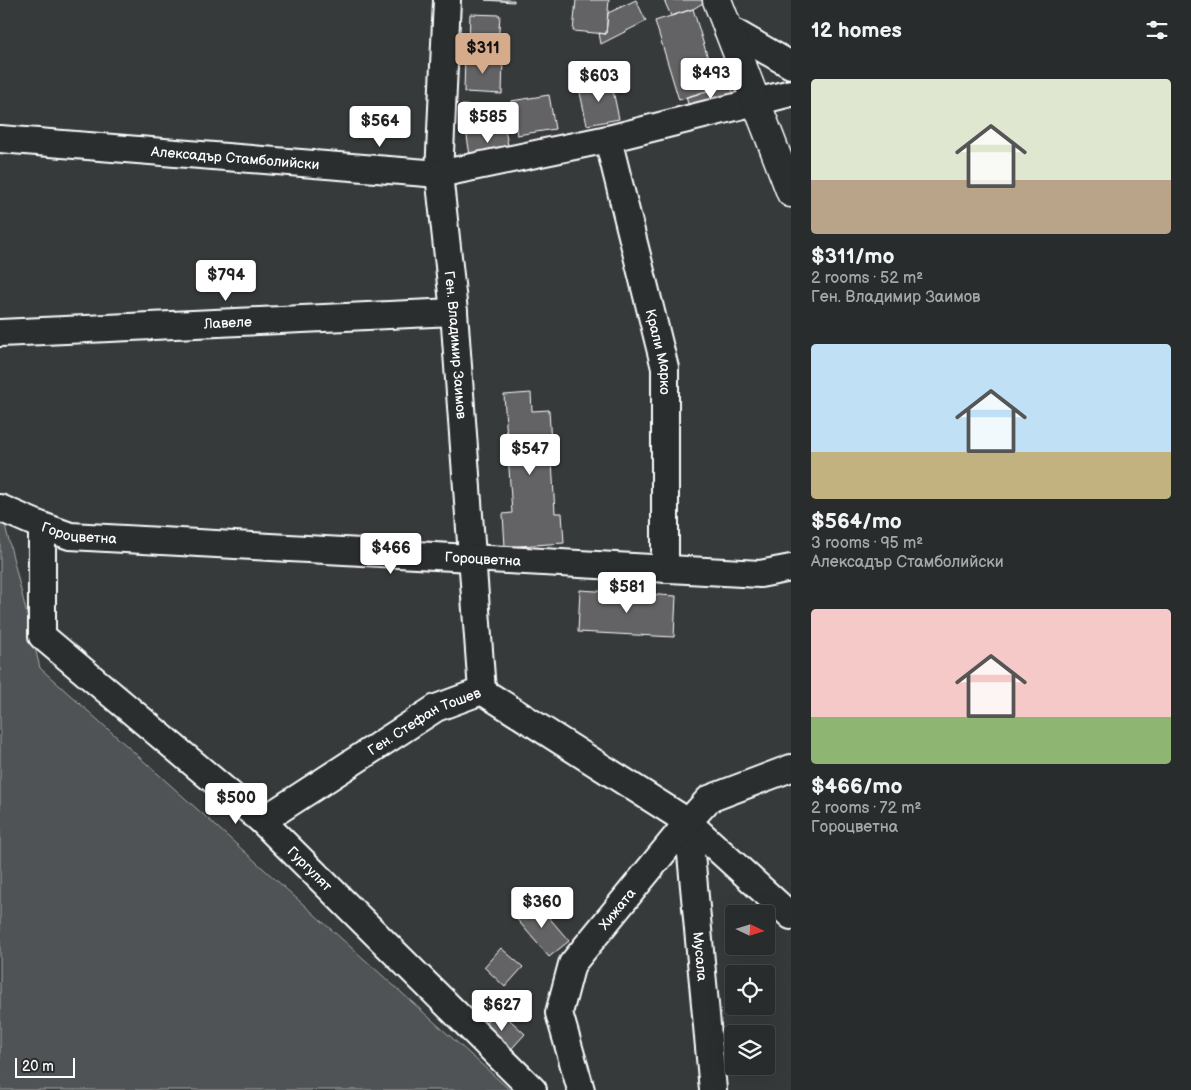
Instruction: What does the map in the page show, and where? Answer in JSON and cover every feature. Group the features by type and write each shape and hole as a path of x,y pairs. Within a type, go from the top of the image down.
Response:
{"main road":[{"path":"717,0 791,193"}],"street":[{"name":"Ген. Владимир Заимов","path":"447,0 439,174 454,312 482,691"},
{"path":"727,28 791,65"},
{"name":"Алексадър Стамболийски","path":"0,138 439,174 608,139 791,93"},
{"name":"Крали Марко","path":"608,139 665,368 665,569"},
{"name":"Лавеле","path":"0,334 454,312"},
{"name":"Гороцветна","path":"0,508 70,536 760,574 791,568"},
{"name":"Гургулят","path":"42,526 42,636 262,821 533,1090"},
{"name":"Ген. Стефан Тошев","path":"262,821 436,708 482,691 688,822 791,916"},
{"name":"Хижата","path":"581,1090 559,1013 572,964 709,799 791,768"},
{"name":"Мусала","path":"688,822 713,1090"}],"shaded area":[{"path":"0,520 4,521 40,668 510,1090 0,1090"}],"building":[{"path":"485,0 514,0 514,2"},
{"path":"576,0 609,0 606,34 573,31"},
{"path":"636,0 646,21 601,44 599,33 606,34 608,13"},
{"path":"664,0 702,0 703,3 693,9 671,16"},
{"path":"693,9 717,88 679,100 655,21"},
{"path":"470,14 500,15 498,46 469,44"},
{"path":"465,56 503,58 502,94 464,92"},
{"path":"611,81 619,119 587,125 579,88"},
{"path":"731,84 736,104 692,117 686,97"},
{"path":"549,95 555,129 517,135 511,101"},
{"path":"462,105 493,107 492,132 460,130"},
{"path":"504,124 510,156 471,162 466,130 492,132 492,126"},
{"path":"531,393 532,411 549,410 555,513 562,513 564,543 505,547 503,514 512,513 504,395"},
{"path":"580,590 676,596 674,637 578,632"},
{"path":"534,900 569,941 549,957 515,917"},
{"path":"501,948 523,967 505,987 484,967"},
{"path":"498,1009 525,1034 505,1056 478,1031"}]}
